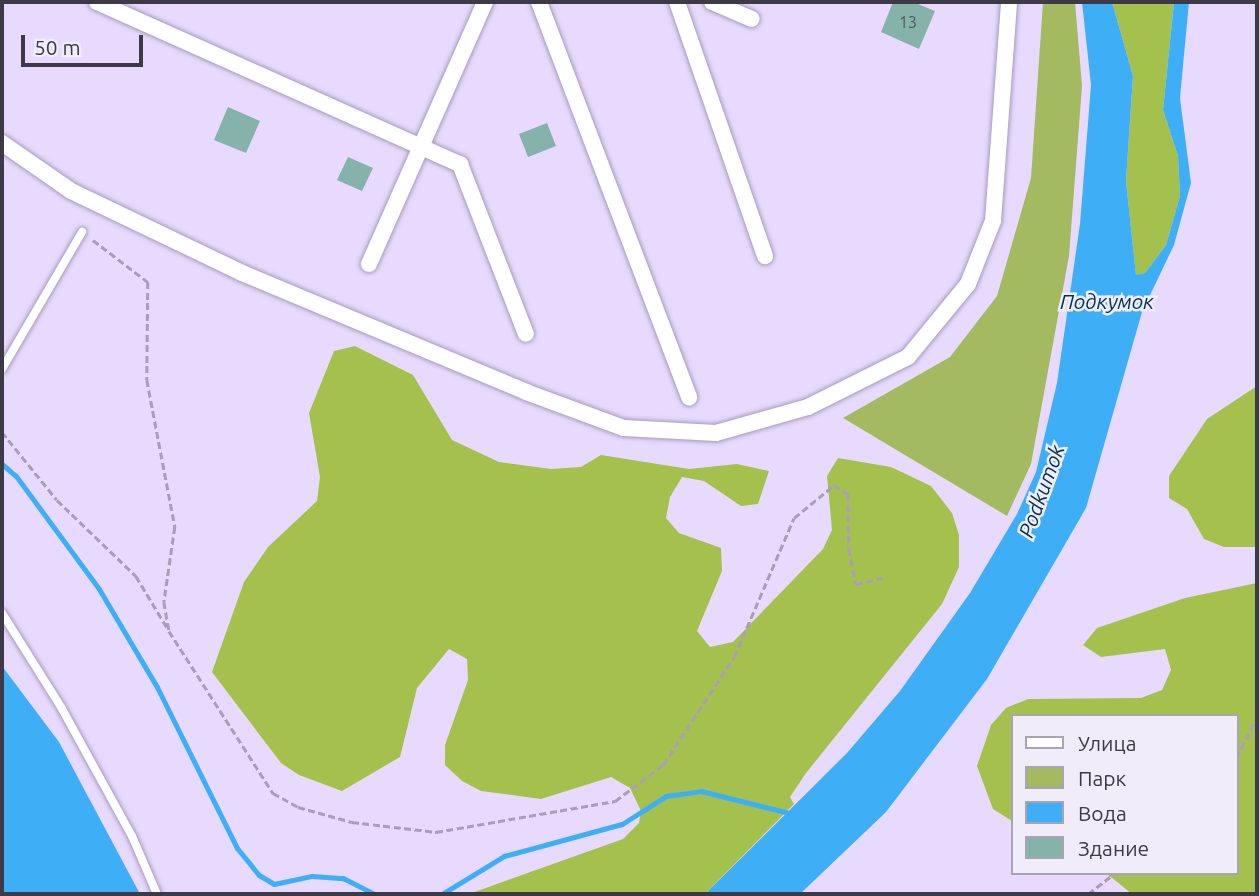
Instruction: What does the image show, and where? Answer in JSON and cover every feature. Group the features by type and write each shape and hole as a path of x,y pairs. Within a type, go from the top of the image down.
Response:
{"street":[{"path":"97,2 460,164 526,334"},
{"path":"369,264 485,2"},
{"path":"539,2 689,397"},
{"path":"677,2 765,256"},
{"path":"712,2 752,19"},
{"path":"2,143 71,191 242,273 526,392 624,428 716,433 808,407 908,357 968,284 993,221 1009,2"}],"lane":[{"path":"2,369 82,232"},
{"path":"2,613 61,706 132,836 157,894"}],"path":[{"path":"82,232 148,282 147,380 176,527 164,602 169,631"},
{"path":"2,432 57,500 136,576 273,793 298,807 352,822 436,832 615,801 663,765 734,657 794,518 834,485 848,494 849,549 856,584 882,578"},
{"path":"1238,754 1257,717"},
{"path":"1088,894 1112,875"}],"green space":[{"path":"1043,2 1075,2 1082,86 1069,256 1031,464 1007,516 843,418 950,357 997,296 1031,178"},
{"path":"1112,2 1174,2 1163,110 1178,156 1180,196 1166,245 1145,273 1136,276 1126,181 1133,76"},
{"path":"355,346 413,375 452,440 499,462 551,469 581,467 601,455 689,469 737,464 769,471 758,504 741,506 704,481 682,477 670,497 666,518 679,533 721,548 722,571 697,631 710,647 733,642 823,549 832,530 827,476 838,458 891,467 931,486 952,513 959,535 959,567 942,604 806,773 790,797 794,804 705,894 469,894 623,839 639,823 641,811 630,788 611,777 541,799 481,791 462,781 445,765 445,745 468,680 467,659 449,649 417,688 400,757 342,791 299,775 281,763 212,672 244,582 268,547 317,501 320,477 309,413 334,351"},
{"path":"1257,386 1257,547 1224,547 1204,539 1187,509 1169,498 1169,476 1207,419"},
{"path":"1257,583 1257,894 1132,894 1108,875 1238,875 1238,714 1010,714 1010,820 993,809 977,766 991,725 1006,708 1028,699 1141,698 1162,690 1171,670 1165,649 1101,657 1083,645 1097,628 1185,598"}],"water":[{"name":"Подкумок","path":"1082,2 1112,2 1133,76 1126,181 1136,275 1145,273 1166,245 1180,196 1178,156 1163,110 1174,2 1189,2 1180,98 1191,183 1174,245 1142,312 1086,508 987,679 886,812 800,894 705,894 847,753 900,691 970,593 1017,514 1036,472 1057,383 1080,224 1091,85"},
{"path":"2,666 59,742 140,894 2,894"}],"building":[{"path":"893,2 913,2 935,11 919,49 881,32"},
{"path":"228,107 260,121 246,153 214,140"},
{"path":"547,123 556,146 528,157 519,134"},
{"path":"348,157 373,168 362,191 337,180"}],"waterway":[{"path":"2,464 16,476 99,589 157,687 237,848 259,875 274,884 312,876 343,878 374,894"},
{"path":"442,894 504,856 622,824 666,796 701,791 793,814"}],"water label":[{"name":"Podkumok","path":"1041,491"}]}
